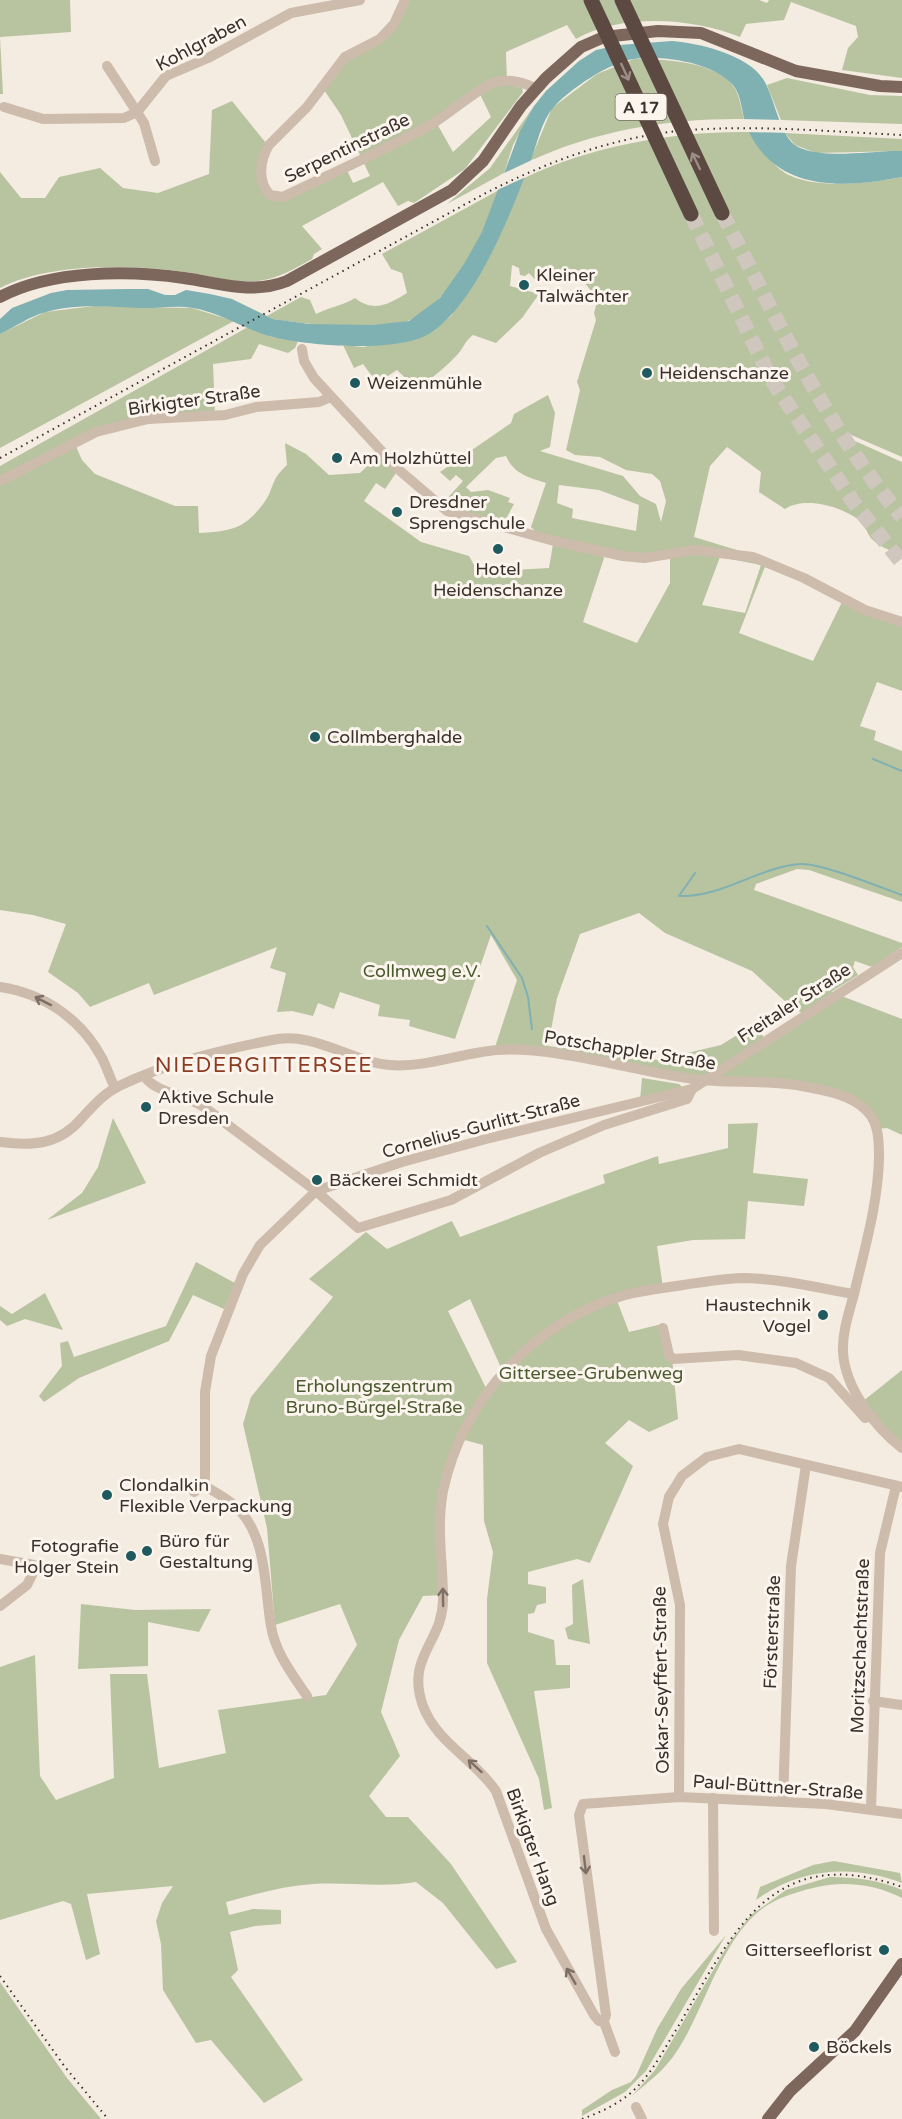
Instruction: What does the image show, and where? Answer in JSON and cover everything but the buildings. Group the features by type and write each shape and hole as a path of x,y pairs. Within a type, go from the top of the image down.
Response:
{"highway":[{"name":"A 17","path":"591,0 691,214"},
{"name":"A 17","path":"622,0 722,213"}],"main road":[{"path":"0,297 39,282 78,276 167,276 242,288 279,284 452,190 483,161 536,89 573,54 592,42 615,35 676,30 709,35 756,57 796,71 902,87"},
{"path":"768,2119 790,2091 855,2031 902,1964"}],"street":[{"name":"Kohlgraben","path":"137,112 166,76 208,58 291,13 360,0"},
{"name":"Serpentinstraße","path":"405,0 394,24 380,39 345,57 307,107 269,145 263,158 261,175 262,183 270,195 283,197 429,127 487,86 498,81 518,82 536,89"},
{"path":"107,66 144,123 155,161"},
{"path":"4,107 44,119 124,118 137,112"},
{"path":"302,349 308,369 331,397 419,489 437,505 456,514 623,556 644,558 694,550 753,557 804,578 859,607 902,622"},
{"name":"Birkigter Straße","path":"0,482 74,442 106,430 148,419 225,415 256,407 319,402 331,397"},
{"name":"Freitaler Straße","path":"704,1081 902,953"},
{"path":"0,987 26,992 49,1003 81,1027 101,1056 110,1091 76,1125 54,1140 30,1145 0,1142"},
{"name":"Potschappler Straße","path":"110,1091 145,1076 244,1046 290,1038 323,1044 376,1063 390,1065 416,1065 498,1050 527,1051 704,1081 765,1082 810,1087 847,1098 870,1114 878,1138 878,1175 872,1214 844,1334 844,1361 850,1382 872,1416 887,1435 902,1448"},
{"path":"145,1076 152,1086 201,1105 316,1191 358,1228 451,1200 539,1153 640,1112 687,1099 692,1089"},
{"name":"Cornelius-Gurlitt-Straße","path":"307,1695 283,1660 271,1628 265,1574 258,1548 245,1518 235,1505 199,1488 205,1392 211,1356 243,1274 254,1254 267,1238 316,1191 352,1178 476,1142 692,1089 704,1081"},
{"name":"Birkigter Hang","path":"604,2022 599,2021 594,2015 551,1940 496,1791 480,1771 443,1739 422,1703 419,1670 424,1652 441,1622 443,1607 438,1534 442,1500 454,1456 474,1415 495,1382 537,1340 583,1311 625,1295 719,1280 748,1278 853,1294"},
{"path":"663,1328 669,1355 673,1359 738,1355 796,1363 829,1378 865,1418 872,1416"},
{"name":"Oskar-Seyffert-Straße","path":"679,1797 680,1605 676,1577 663,1530 666,1505 674,1488 687,1471 700,1461 723,1452 739,1449 899,1487"},
{"name":"Försterstraße","path":"783,1801 791,1566 806,1465"},
{"name":"Moritzschachtstraße","path":"871,1809 880,1553 899,1487"},
{"path":"0,1559 34,1565 32,1579 16,1595 0,1606"},
{"path":"873,1701 902,1705"},
{"name":"Paul-Büttner-Straße","path":"580,1807 589,1803 679,1797 783,1801 902,1814"},
{"path":"713,1798 714,1931"},
{"name":"Birkigter Hang","path":"580,1807 584,1863 606,2015 604,2022 615,2052"},
{"path":"636,2108 642,2119"}],"green space":[{"path":"0,0 70,0 71,32 0,37"},
{"path":"405,0 759,0 767,3 769,0 902,0 902,78 842,70 848,48 858,37 856,26 791,2 784,20 746,24 740,37 701,26 657,21 614,25 576,39 567,25 506,52 507,84 522,88 523,92 465,169 414,203 408,201 398,206 383,182 302,226 322,249 314,254 312,259 286,273 265,280 249,282 164,269 90,268 41,274 0,288 0,172 21,198 45,198 59,177 100,168 123,188 158,193 209,174 212,110 232,101 266,143 260,165 272,198 347,170 353,183 370,176 341,115 322,87 345,57 380,39","holes":["479,92 491,117 453,152 436,122"]},
{"path":"0,37 3,94 0,94"},
{"path":"634,59 688,63 726,78 734,87 739,98 744,119 689,121 635,128 581,141 530,161 552,108 597,74"},
{"path":"787,78 870,95 902,96 902,124 781,120 767,85"},
{"path":"534,106 513,145 504,173 447,204 490,168"},
{"path":"721,132 749,132 779,168 803,180 846,184 902,177 902,457 849,434 846,437 902,462 902,555 882,547 871,538 860,521 833,507 802,503 785,509 759,492 761,472 727,447 710,466 694,537 740,551 655,555 607,550 536,532 531,527 546,483 517,471 506,456 496,458 466,487 471,492 488,490 510,498 508,502 514,504 506,519 484,517 444,502 463,481 456,475 450,481 440,472 511,423 514,414 548,395 555,413 550,447 540,451 623,476 640,496 656,504 661,522 666,501 660,481 652,474 626,470 600,457 575,455 566,450 580,390 577,382 596,320 594,313 597,302 590,289 579,279 559,273 551,274 543,281 537,282 529,273 525,276 520,275 519,268 512,265 510,286 539,294 522,318 496,343 473,335 449,363 417,389 397,370 377,383 363,364 354,368 343,345 363,347 427,335 451,316 507,215 524,178 577,157 605,149 663,138","holes":["559,485 599,490 639,505 636,531 572,518 573,509 557,503"]},
{"path":"785,133 902,139 902,151 816,153 795,145"},
{"path":"499,190 486,225 466,264 440,298 410,320 381,326 343,327 273,319 267,316 301,297 310,300 316,314 355,298 362,303 375,306 394,301 407,293 402,273 391,269 382,254"},
{"path":"94,306 192,308 234,321 0,448 0,334 45,312"},
{"name":"Collmweg e.V.","path":"248,327 272,337 298,341 295,348 288,353 259,344 251,359 213,364 215,416 148,419 96,432 74,442 82,460 95,474 175,506 198,506 199,533 235,528 256,513 267,499 277,476 287,465 285,443 306,454 329,475 360,473 379,455 396,473 385,489 376,483 364,501 421,542 469,556 478,572 549,568 553,544 602,555 604,558 583,622 637,643 670,583 670,556 694,553 731,555 766,564 739,633 813,661 842,602 902,624 902,691 877,682 860,726 876,731 874,740 902,751 902,902 809,870 797,869 756,884 754,890 902,943 902,947 872,967 855,961 853,967 858,975 831,992 902,1019 902,1135 887,1128 876,1129 871,1117 859,1104 825,1090 790,1085 702,1081 527,1051 498,1050 496,1044 517,980 491,935 455,1039 409,1026 410,1020 378,1016 380,1005 340,992 334,1009 318,1003 313,1016 292,1011 277,1012 286,973 270,968 277,947 154,995 149,983 90,1007 78,993 48,972 66,924 33,915 0,910 0,466","holes":["720,557 761,565 745,613 702,605","639,913 665,933 752,971 787,1003 806,1016 765,1041 761,1032 753,1025 721,1045 658,1060 548,1046 557,998 580,934"]},
{"path":"642,1078 679,1084 682,1087 640,1100"},
{"path":"113,1118 146,1183 47,1220 82,1193 98,1167"},
{"path":"758,1123 753,1173 808,1179 804,1206 748,1201 745,1239 693,1240 657,1246 663,1288 616,1298 629,1332 662,1324 672,1358 678,1419 649,1432 629,1420 605,1443 633,1466 590,1563 577,1559 528,1572 528,1584 546,1587 546,1603 537,1605 534,1613 528,1614 528,1632 554,1640 556,1665 570,1665 570,1688 534,1691 552,1808 544,1810 539,1779 487,1663 487,1599 493,1552 484,1521 483,1445 461,1439 445,1482 443,1595 423,1596 399,1640 381,1712 400,1756 369,1796 386,1817 408,1817 451,1864 517,1962 496,1969 443,1903 416,1882 390,1885 302,1885 226,1902 229,1915 253,1909 281,1910 281,1924 255,1926 230,1932 238,1970 231,1977 303,2080 264,2103 211,2040 196,2043 163,1990 161,1944 156,1921 162,1903 173,1886 87,1894 100,1954 86,1960 71,1904 63,1901 0,1920 0,1667 35,1655 40,1776 56,1800 114,1778 110,1674 147,1674 159,1768 226,1753 218,1710 326,1695 357,1645 340,1604 275,1625 267,1528 243,1424 251,1397 333,1297 309,1279 366,1232 387,1249 452,1221 460,1237 605,1183 603,1175 658,1156 659,1164 728,1148 728,1124","holes":["470,1299 503,1372 487,1390 448,1311"]},
{"path":"196,1262 235,1283 224,1309 193,1295 169,1341 79,1378 44,1402 39,1396 62,1366 60,1343 68,1341 74,1357 166,1326"},
{"path":"45,1293 63,1330 25,1319 7,1326 0,1320 0,1306 12,1314"},
{"path":"902,1370 902,1448 862,1402"},
{"path":"583,1579 590,1644 568,1639 565,1628 573,1624 572,1585"},
{"path":"81,1604 135,1610 211,1609 199,1632 148,1622 148,1666 78,1669"},
{"path":"834,1861 900,1873 902,1883 864,1873 827,1872 790,1881 756,1900 760,1887 813,1865"},
{"path":"830,1877 876,1881 902,1890 902,1898 881,1889 836,1884 793,1893 763,1908 748,1921 725,1956 687,2034 672,2058 632,2096 655,2070 729,1943 751,1915 786,1890"},
{"path":"726,1935 646,2071 625,2092 582,2116 582,2110 612,2090 631,2082 636,2076 657,2029 681,1989"},
{"path":"0,1982 67,2078 101,2119 0,2119"}],"water":[{"path":"672,41 696,44 722,52 746,63 756,71 767,87 786,135 798,147 809,151 835,154 902,151 902,177 836,184 794,175 776,165 761,151 748,130 738,93 722,76 699,65 672,59 634,59 613,65 590,78 553,108 542,126 503,230 477,280 446,320 429,334 396,344 330,345 273,337 204,310 193,308 94,306 70,307 46,312 0,334 0,319 12,308 51,293 67,290 148,289 165,295 175,295 186,290 232,299 273,319 309,324 373,325 409,321 440,298 464,264 482,232 520,131 534,106 546,91 579,61 596,50 619,45"}],"pier":[{"path":"741,119 784,120 789,133 746,132"},
{"path":"534,159 528,176 495,191 500,175"}],"waterway":[{"path":"873,759 902,771"},
{"path":"695,873 679,896 710,892 785,866 800,864 836,871 902,895"},
{"path":"487,926 522,978 528,997 532,1029"}],"tunnel":[{"path":"722,213 826,409 849,446 902,517"},
{"path":"691,214 771,379 854,503 902,563"}],"railway":[{"path":"0,458 484,194 564,158 619,141 648,135 706,129 779,129 902,135"},
{"path":"582,2119 622,2099 634,2090 646,2076 662,2054 716,1961 737,1931 761,1905 787,1887 819,1876 857,1876 902,1887"},
{"path":"0,1976 65,2067 108,2119"}],"place":[{"name":"Kleiner Talwächter","path":"524,285"},
{"name":"Heidenschanze","path":"647,373"},
{"name":"Weizenmühle","path":"355,383"},
{"name":"Am Holzhüttel","path":"337,458"},
{"name":"Dresdner Sprengschule","path":"397,512"},
{"name":"Hotel Heidenschanze","path":"498,549"},
{"name":"Collmberghalde","path":"315,737"},
{"name":"Aktive Schule Dresden","path":"146,1107"},
{"name":"Bäckerei Schmidt","path":"317,1180"},
{"name":"Haustechnik Vogel","path":"823,1315"},
{"name":"Clondalkin Flexible Verpackung","path":"107,1495"},
{"name":"Büro für Gestaltung","path":"147,1551"},
{"name":"Fotografie Holger Stein","path":"131,1556"},
{"name":"Gitterseeflorist","path":"884,1950"},
{"name":"Böckels","path":"814,2047"}],"district":[{"name":"NIEDERGITTERSEE","path":"264,1065"}],"park label":[{"name":"Gittersee-Grubenweg","path":"591,1373"},
{"name":"Erholungszentrum Bruno-Bürgel-Straße","path":"374,1396"}]}
